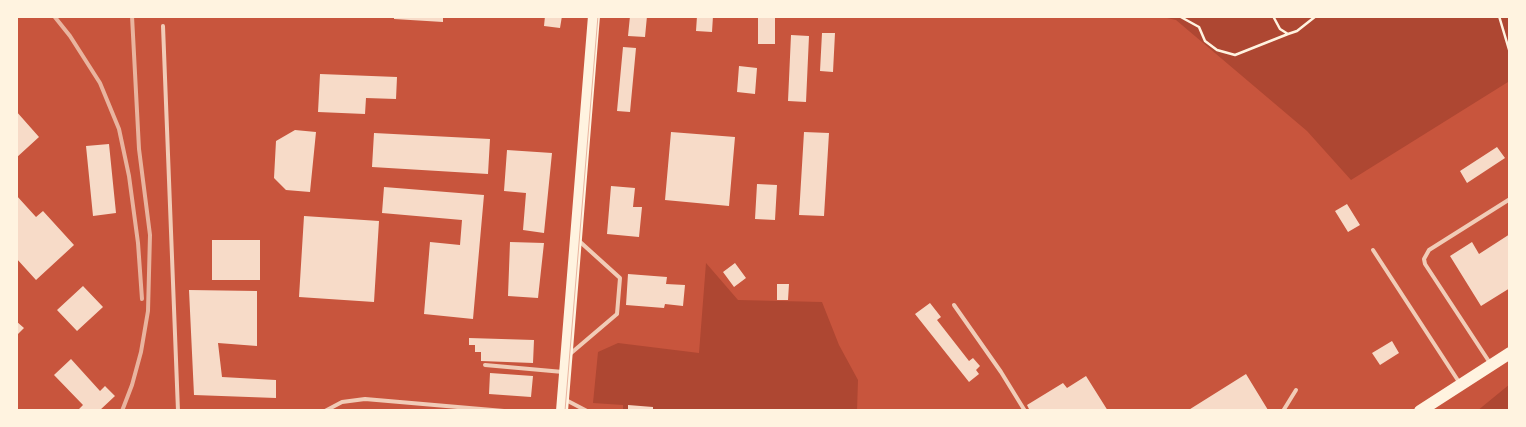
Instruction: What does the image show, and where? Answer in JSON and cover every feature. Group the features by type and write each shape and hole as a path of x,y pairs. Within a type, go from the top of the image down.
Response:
{"main road":[{"path":"562,404 594,16"},
{"path":"1420,411 1510,353"}],"lane":[{"path":"163,26 178,411"},
{"path":"1491,365 1425,264 1424,259 1429,250 1510,199"},
{"path":"566,358 617,314 620,278 576,238"},
{"path":"1372,250 1460,385"},
{"path":"954,305 1001,372 1024,411"},
{"path":"485,365 565,372"},
{"path":"1283,411 1296,390"},
{"path":"325,411 342,402 365,399 504,411"},
{"path":"562,404 587,411"}],"path":[{"path":"1179,16 1199,27 1206,41 1217,50 1235,55 1297,31 1316,16"},
{"path":"1272,16 1280,29 1288,34"},
{"path":"1499,16 1510,53"}],"shaded area":[{"path":"1158,16 1510,16 1510,84 1508,82 1351,180 1307,131 1176,20"},
{"path":"706,263 738,300 822,302 839,345 858,380 857,411 623,411 623,405 593,403 598,352 618,343 699,353"},
{"path":"1510,384 1510,411 1477,411"}],"building":[{"path":"394,16 443,16 443,22 394,19"},
{"path":"545,16 562,16 560,28 544,26"},
{"path":"630,16 647,16 645,37 628,36"},
{"path":"697,16 713,16 712,32 696,31"},
{"path":"758,16 775,16 775,44 758,44"},
{"path":"822,33 835,33 833,72 820,71"},
{"path":"791,35 809,36 806,102 788,101"},
{"path":"623,47 636,48 630,112 617,111"},
{"path":"739,66 757,68 755,94 737,92"},
{"path":"320,74 397,77 396,99 366,98 365,114 318,112"},
{"path":"16,111 39,137 16,158"},
{"path":"295,130 316,132 310,192 286,190 274,178 276,141"},
{"path":"671,132 735,137 729,206 665,200"},
{"path":"804,132 829,133 824,216 799,215"},
{"path":"374,133 490,139 488,174 372,167"},
{"path":"109,144 116,213 93,216 86,146"},
{"path":"1497,147 1505,158 1467,183 1460,171"},
{"path":"507,150 552,153 544,233 523,230 526,193 504,191"},
{"path":"757,184 777,185 775,220 755,219"},
{"path":"611,186 635,188 633,207 642,207 639,237 607,234"},
{"path":"384,187 484,195 473,319 424,314 430,242 460,245 462,220 382,213"},
{"path":"16,195 36,217 43,211 74,245 36,280 16,258"},
{"path":"1347,204 1360,225 1348,232 1335,211"},
{"path":"304,216 379,221 374,302 299,297"},
{"path":"1510,234 1510,288 1481,306 1450,256 1472,242 1479,254"},
{"path":"212,240 260,240 260,280 212,280"},
{"path":"510,242 544,243 538,298 508,296"},
{"path":"735,263 746,278 734,287 723,272"},
{"path":"628,274 667,277 666,284 685,285 683,306 665,304 664,308 626,305"},
{"path":"777,284 789,284 788,300 777,300"},
{"path":"83,286 103,307 77,331 57,310"},
{"path":"189,290 257,291 257,346 218,343 222,377 276,380 276,398 194,395"},
{"path":"930,303 941,317 937,320 969,361 973,358 980,366 976,370 979,374 969,382 915,314"},
{"path":"16,321 24,328 16,336"},
{"path":"469,338 534,340 533,363 481,361 481,352 475,352 475,345 469,345"},
{"path":"1392,341 1399,353 1380,365 1372,353"},
{"path":"71,359 100,391 105,386 115,396 99,411 77,411 83,405 54,375"},
{"path":"490,373 533,376 531,397 489,394"},
{"path":"1246,374 1267,411 1187,411"},
{"path":"1086,376 1108,411 1030,411 1027,405 1063,383 1067,388"},
{"path":"628,405 653,407 653,411 628,411"}],"tram line":[{"path":"565,411 598,16"}],"railway":[{"path":"54,16 70,36 100,83 119,129 129,176 138,243 142,299"},
{"path":"122,411 132,385 141,352 148,311 150,235 139,149 132,16"}]}
